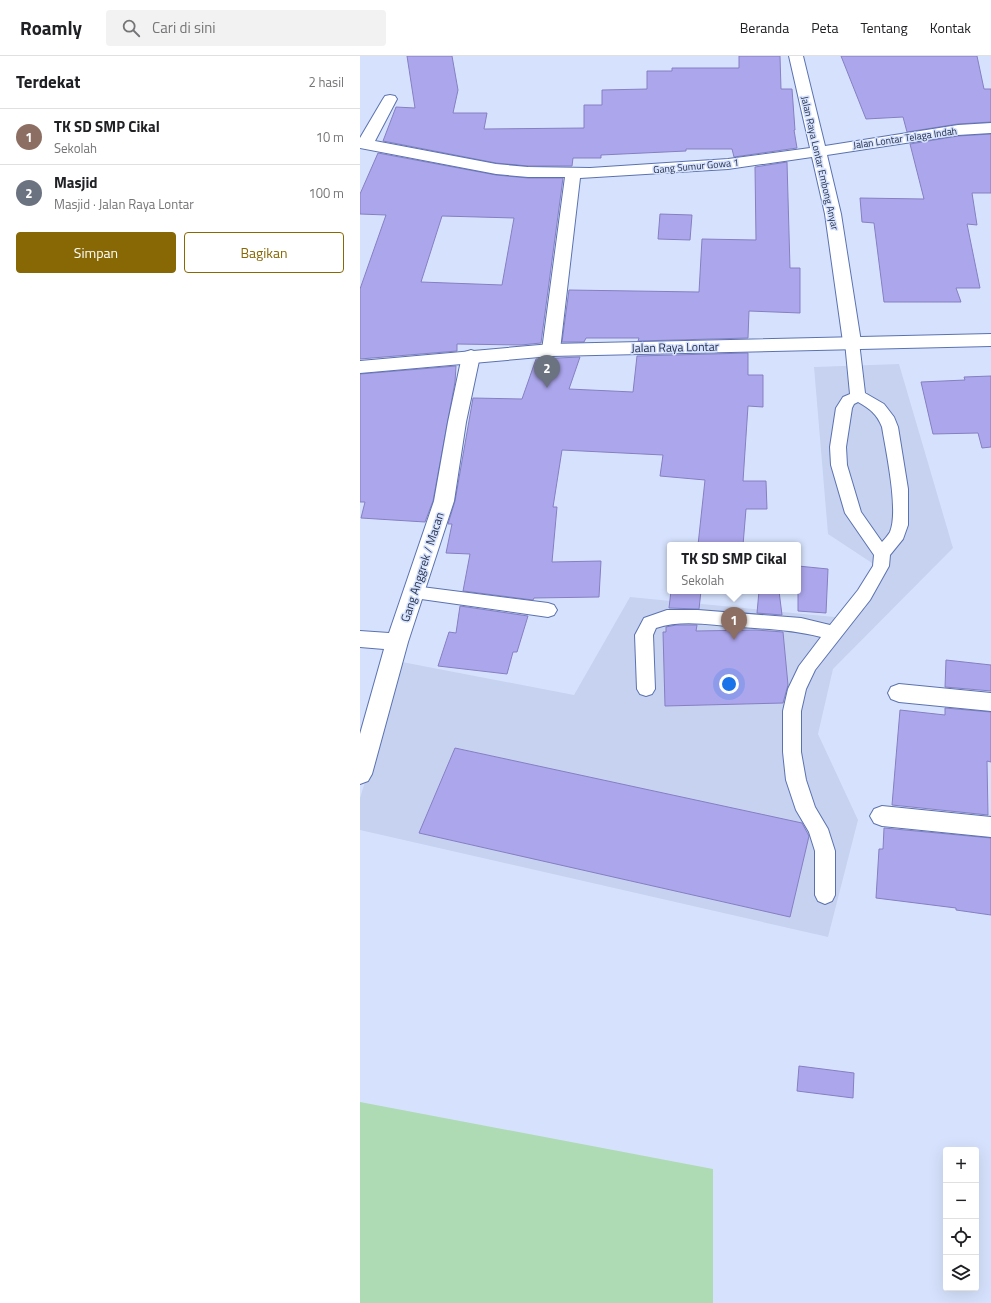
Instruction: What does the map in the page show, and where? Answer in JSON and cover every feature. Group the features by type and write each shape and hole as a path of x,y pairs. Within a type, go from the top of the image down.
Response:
{"street":[{"name":"Jalan Raya Lontar Embong Anyar","path":"796,56 833,214 852,342"},
{"path":"363,143 390,99"},
{"name":"Jalan Lontar Telaga Indah","path":"819,151 958,130 991,128"},
{"name":"Gang Sumur Gowa 1","path":"363,143 496,169 573,173 728,164 819,151"},
{"path":"551,350 573,173"},
{"name":"Jalan Raya Lontar","path":"360,367 470,356 551,350 991,340"},
{"name":"Gang Anggrek / Macan","path":"360,774 397,642 444,501 470,356"},
{"path":"360,639 397,642"},
{"path":"899,693 991,702"},
{"path":"882,816 991,826"}],"lane":[{"path":"852,342 858,396"},
{"path":"858,396 848,402 844,408 838,447 839,465 853,513 882,554"},
{"path":"825,895 825,851 818,829 806,810 796,780 792,752 792,711 797,689 808,666 864,595 880,566 882,554 897,535 900,525 900,489 890,427 886,417 879,408 858,396"},
{"path":"414,592 548,610"},
{"path":"646,688 644,635 650,623 667,617 698,617 801,625 835,633"}],"shaded area":[{"path":"899,364 953,548 833,669 818,734 858,820 828,937 360,830 360,798 402,662 574,695 630,597 845,618 875,565 828,534 814,367"}],"green space":[{"path":"360,1102 713,1169 713,1303 360,1303"}],"building":[{"path":"407,56 452,56 458,90 453,113 487,113 484,129 584,128 584,105 602,105 602,90 647,89 647,71 672,71 672,68 739,68 739,56 780,56 781,89 792,89 794,130 797,148 734,157 732,149 686,149 686,151 601,155 601,158 573,158 572,166 528,166 496,163 383,141 396,107 415,108"},
{"path":"841,56 977,56 984,89 991,89 991,122 958,124 907,132 903,117 866,119"},
{"path":"991,134 991,193 972,193 977,225 967,224 980,288 956,288 961,302 884,302 874,223 862,222 860,198 924,199 910,144 958,136"},
{"path":"378,153 496,175 528,178 563,178 541,343 521,345 457,344 457,351 360,359 360,289 386,215 360,214 360,194","holes":["442,216 514,218 502,285 421,282"]},
{"path":"787,162 790,268 800,268 800,313 749,311 748,338 638,341 639,338 586,338 584,342 562,342 569,290 699,292 702,239 756,240 755,167"},
{"path":"660,214 692,215 690,240 658,239"},
{"path":"748,353 748,375 763,375 763,407 748,406 743,481 766,481 767,509 746,509 743,542 698,542 705,480 660,476 663,455 562,450 553,507 557,507 552,562 601,561 599,597 534,598 533,600 463,591 470,554 446,553 452,524 448,524 455,501 473,398 522,399 536,359 580,357 569,389 633,392 637,356"},
{"path":"456,366 455,382 433,501 425,522 361,518 365,502 360,502 360,374"},
{"path":"991,376 991,447 982,448 978,433 933,434 921,382 965,380 964,377"},
{"path":"801,566 828,569 826,613 798,611 798,594 801,594"},
{"path":"671,594 701,594 699,609 669,608"},
{"path":"759,594 779,594 782,615 757,613"},
{"path":"460,606 528,616 517,652 513,652 507,674 438,666 449,632 456,633"},
{"path":"676,625 697,625 696,631 756,630 783,632 788,685 783,703 665,706 663,632 666,632 666,627"},
{"path":"946,660 991,665 991,691 945,687"},
{"path":"945,708 991,712 991,762 987,761 988,815 892,805 900,710 945,715"},
{"path":"455,748 802,823 809,836 790,917 419,833"},
{"path":"884,828 991,838 991,915 956,910 956,908 876,898 879,849 883,849"},
{"path":"799,1066 854,1073 853,1098 797,1091"}],"place":[{"name":"Masjid","path":"547,388"},
{"name":"TK SD SMP Cikal","path":"734,640"}]}
